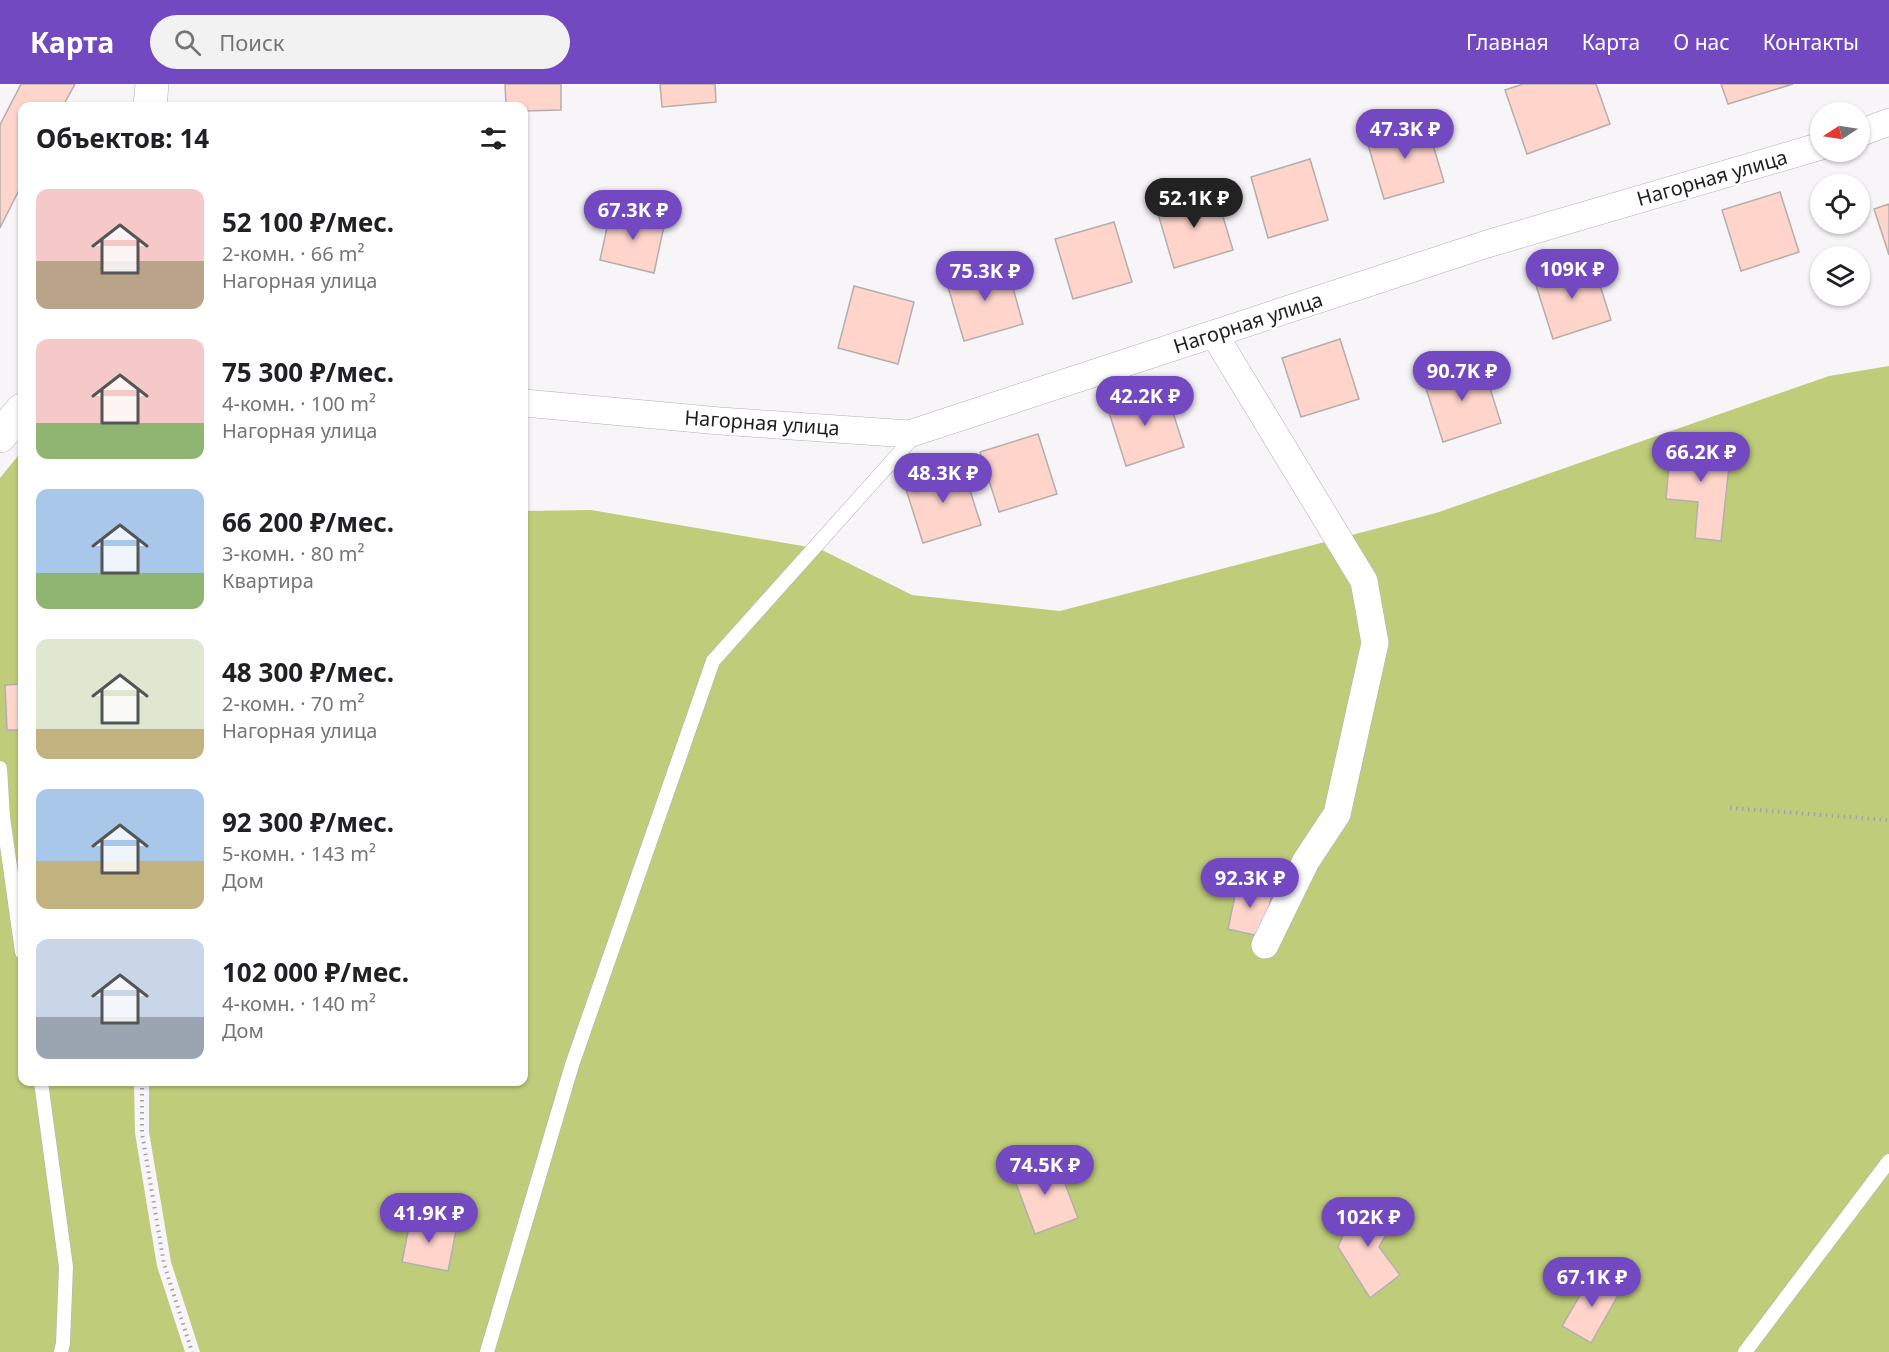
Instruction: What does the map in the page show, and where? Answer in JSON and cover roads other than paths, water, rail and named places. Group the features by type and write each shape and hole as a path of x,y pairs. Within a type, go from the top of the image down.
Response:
{"main road":[{"path":"150,102 152,84"},
{"path":"0,436 18,415"}],"street":[{"path":"1870,129 1889,122"},
{"name":"Нагорная улица","path":"528,403 720,421 909,434 1486,244 1810,149"},
{"path":"1214,334 1364,581 1375,643 1337,814 1306,861 1265,945"}],"lane":[{"path":"487,1352 572,1065 713,661 920,429"},
{"path":"0,768 3,817 18,924"},
{"path":"42,1086 66,1267 61,1352"},
{"path":"1745,1352 1889,1161"}]}
